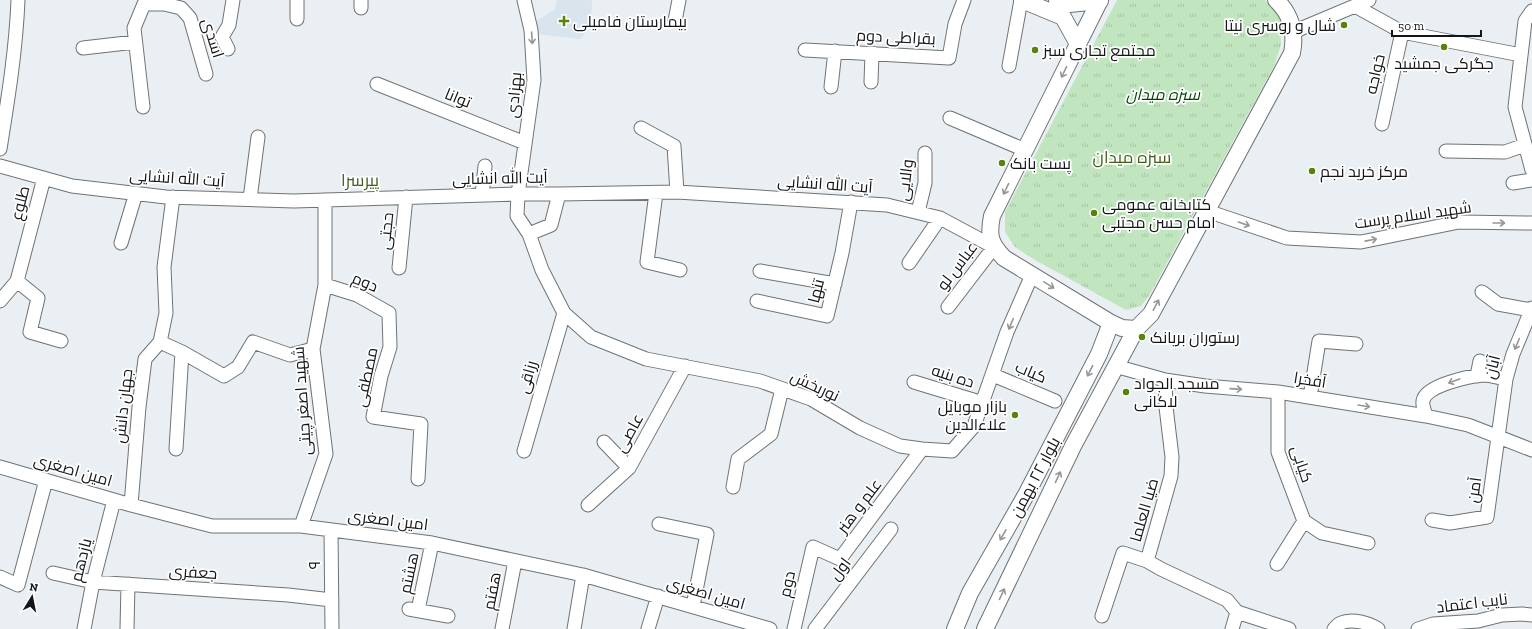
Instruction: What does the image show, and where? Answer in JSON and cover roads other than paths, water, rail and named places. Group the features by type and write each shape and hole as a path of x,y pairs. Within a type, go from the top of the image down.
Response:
{"main road":[{"path":"1021,0 1063,17 1078,44"},
{"path":"1057,0 1069,4 1100,0"},
{"path":"1100,0 992,216 989,232 994,247 1004,258 1111,323 1122,328 1136,329 1151,314 1290,58 1293,46 1293,32 1288,13 1276,0"},
{"path":"1067,23 1079,22 1084,16 1084,10 1079,3"},
{"name":"بلوار ۲۲ بهمن","path":"955,629 970,592 1014,516 1104,345 1111,323"},
{"name":"بلوار ۲۲ بهمن","path":"985,629 1073,446 1136,329"},
{"path":"1104,345 1109,340 1118,340 1123,346 1119,360"},
{"path":"1014,516 1034,526"}],"street":[{"path":"0,149 6,74 17,27 18,0"},
{"path":"228,49 222,37 230,25 233,0"},
{"path":"297,0 297,19"},
{"name":"بهزادی","path":"518,194 534,80 531,30 524,0"},
{"path":"675,21 679,0"},
{"name":"بقراطی دوم","path":"805,50 949,58 955,24 964,0"},
{"path":"1009,66 1021,0"},
{"path":"1293,32 1369,0"},
{"name":"اسدی","path":"143,107 134,28 144,4 164,2 181,8 190,18 206,74"},
{"path":"1355,6 1402,32 1521,55"},
{"path":"1532,11 1525,21 1515,107 1532,170"},
{"name":"خواجه","path":"1382,124 1402,32"},
{"path":"83,48 135,42"},
{"path":"831,87 836,51"},
{"path":"871,82 872,53"},
{"name":"توانا","path":"377,84 525,143"},
{"path":"950,118 1025,150"},
{"path":"641,128 674,146 677,192"},
{"path":"250,199 258,137"},
{"path":"1446,151 1505,152 1525,145"},
{"name":"والایی","path":"918,212 925,183 925,153"},
{"name":"آیت الله انشایی","path":"0,166 72,186 173,197 294,201 518,194 677,192 851,202 887,205 940,218 994,247"},
{"path":"482,195 485,166"},
{"name":"طلوع","path":"0,301 17,281 44,178"},
{"path":"1513,183 1532,180"},
{"path":"121,243 136,193"},
{"path":"656,193 647,262 680,270"},
{"name":"نوربخش","path":"518,194 517,216 529,234 542,270 564,313 591,337 646,359 760,381 811,399 860,428 900,446 952,451 974,426 1007,332 1032,275"},
{"path":"529,234 551,225 559,194"},
{"name":"جهان دانش","path":"131,505 139,407 145,359 160,342 166,313 164,267 173,197"},
{"name":"حجتی","path":"399,268 406,197"},
{"name":"شهید اصغر چیتی","path":"301,526 326,454 313,349 325,286 325,200"},
{"name":"تنها","path":"757,301 827,316 842,253 851,202"},
{"name":"شهید اسلام پرست","path":"1207,211 1287,238 1361,242 1459,222 1532,223"},
{"path":"908,263 940,218"},
{"name":"عباس لو","path":"948,307 994,247"},
{"path":"760,271 835,284"},
{"path":"17,281 38,298 30,332 61,341"},
{"name":"دوم","path":"325,286 358,295 389,313"},
{"path":"1482,292 1498,304 1532,309"},
{"name":"آبان","path":"1498,437 1506,379 1513,354 1532,309"},
{"name":"مصطفی","path":"389,313 390,347 381,376 373,417 421,424 418,480"},
{"name":"رزاقی","path":"524,451 564,313"},
{"path":"1310,397 1319,341 1356,344"},
{"path":"160,342 182,352 224,376 238,367 253,342 290,355 313,349"},
{"path":"176,449 182,352"},
{"name":"آفخرا","path":"1119,360 1165,380 1205,386 1278,392 1426,416 1468,425 1532,450"},
{"path":"1477,376 1480,361"},
{"name":"عاصی","path":"588,505 629,468 685,366"},
{"name":"کیاب","path":"993,375 1055,401"},
{"path":"1426,416 1419,397 1426,395 1436,388 1461,378 1486,375 1506,379"},
{"name":"ضیا العلما","path":"1165,380 1166,406 1172,457 1171,476 1147,561 1227,600 1237,612 1281,628"},
{"name":"ده بنیه","path":"914,382 983,403"},
{"path":"733,487 738,459 771,434 782,389"},
{"name":"کیابی","path":"1278,392 1278,452 1304,521"},
{"name":"آمن","path":"1432,520 1450,523 1487,517 1498,437"},
{"path":"604,442 629,468"},
{"name":"علم و هنر","path":"813,547 840,559 922,449"},
{"name":"امین اصغری","path":"0,467 131,505 212,526 301,526 432,543 583,575 770,629"},
{"path":"0,577 18,585 46,480"},
{"name":"یازدهم","path":"84,629 93,582 114,500"},
{"path":"1277,564 1304,521 1322,533 1368,543"},
{"path":"659,524 707,534 692,606"},
{"name":"اول","path":"815,629 891,529"},
{"name":"۹","path":"331,530 332,629"},
{"name":"هشتم","path":"432,543 414,609 448,616"},
{"name":"دوم","path":"794,629 813,547"},
{"path":"1102,616 1123,553 1147,561"},
{"name":"هفتم","path":"502,629 515,561"},
{"name":"جعفری","path":"53,573 93,582 288,595 332,600"},
{"path":"574,629 583,575"},
{"path":"127,629 128,584"},
{"path":"648,629 658,596"},
{"path":"1232,629 1237,612"},
{"name":"نایب اعتماد","path":"1418,629 1432,624 1478,622 1502,615 1532,615"},
{"path":"1334,629 1340,623 1350,621 1360,622 1378,629"}],"place":[{"name":"بیمارستان فامیلی","path":"564,21"},
{"name":"شال و روسری نیتا","path":"1344,25"},
{"name":"جگرکی جمشید","path":"1444,47"},
{"name":"مجتمع تجاری سبز","path":"1035,50"},
{"name":"پست بانک","path":"1002,163"},
{"name":"مرکز خرید نجم","path":"1312,171"},
{"name":"کتابخانه عمومی امام حسن مجتبی","path":"1094,213"},
{"name":"رستوران بریانک","path":"1142,337"},
{"name":"مسجد الجواد لاکانی","path":"1126,392"},
{"name":"بازار موبایل علاءالدین","path":"1015,415"}],"district":[{"name":"سبزه میدان","path":"1132,157"},
{"name":"پیرسرا","path":"360,180"}]}
